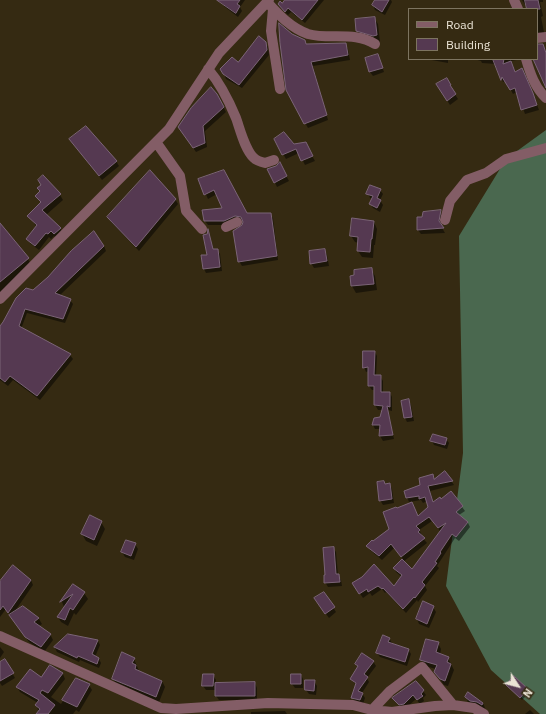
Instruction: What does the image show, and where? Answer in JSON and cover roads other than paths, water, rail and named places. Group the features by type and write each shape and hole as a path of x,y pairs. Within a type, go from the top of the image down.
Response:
{"street":[{"path":"270,4 285,21 310,34 362,38 375,44"},
{"path":"0,299 169,129 219,53 270,4"},
{"path":"270,4 271,31 280,89"},
{"path":"526,60 532,78 546,98"},
{"path":"208,69 216,77 236,117 246,144 253,157 265,163 274,160"},
{"path":"156,142 180,176 186,211 202,230"},
{"path":"446,220 450,201 467,180 486,172 506,159 546,148"},
{"path":"226,226 237,222"},
{"path":"0,636 163,711 268,703 352,705 372,710 392,712 453,705 474,708 484,714"},
{"path":"372,710 390,691 422,667 453,705"}]}
